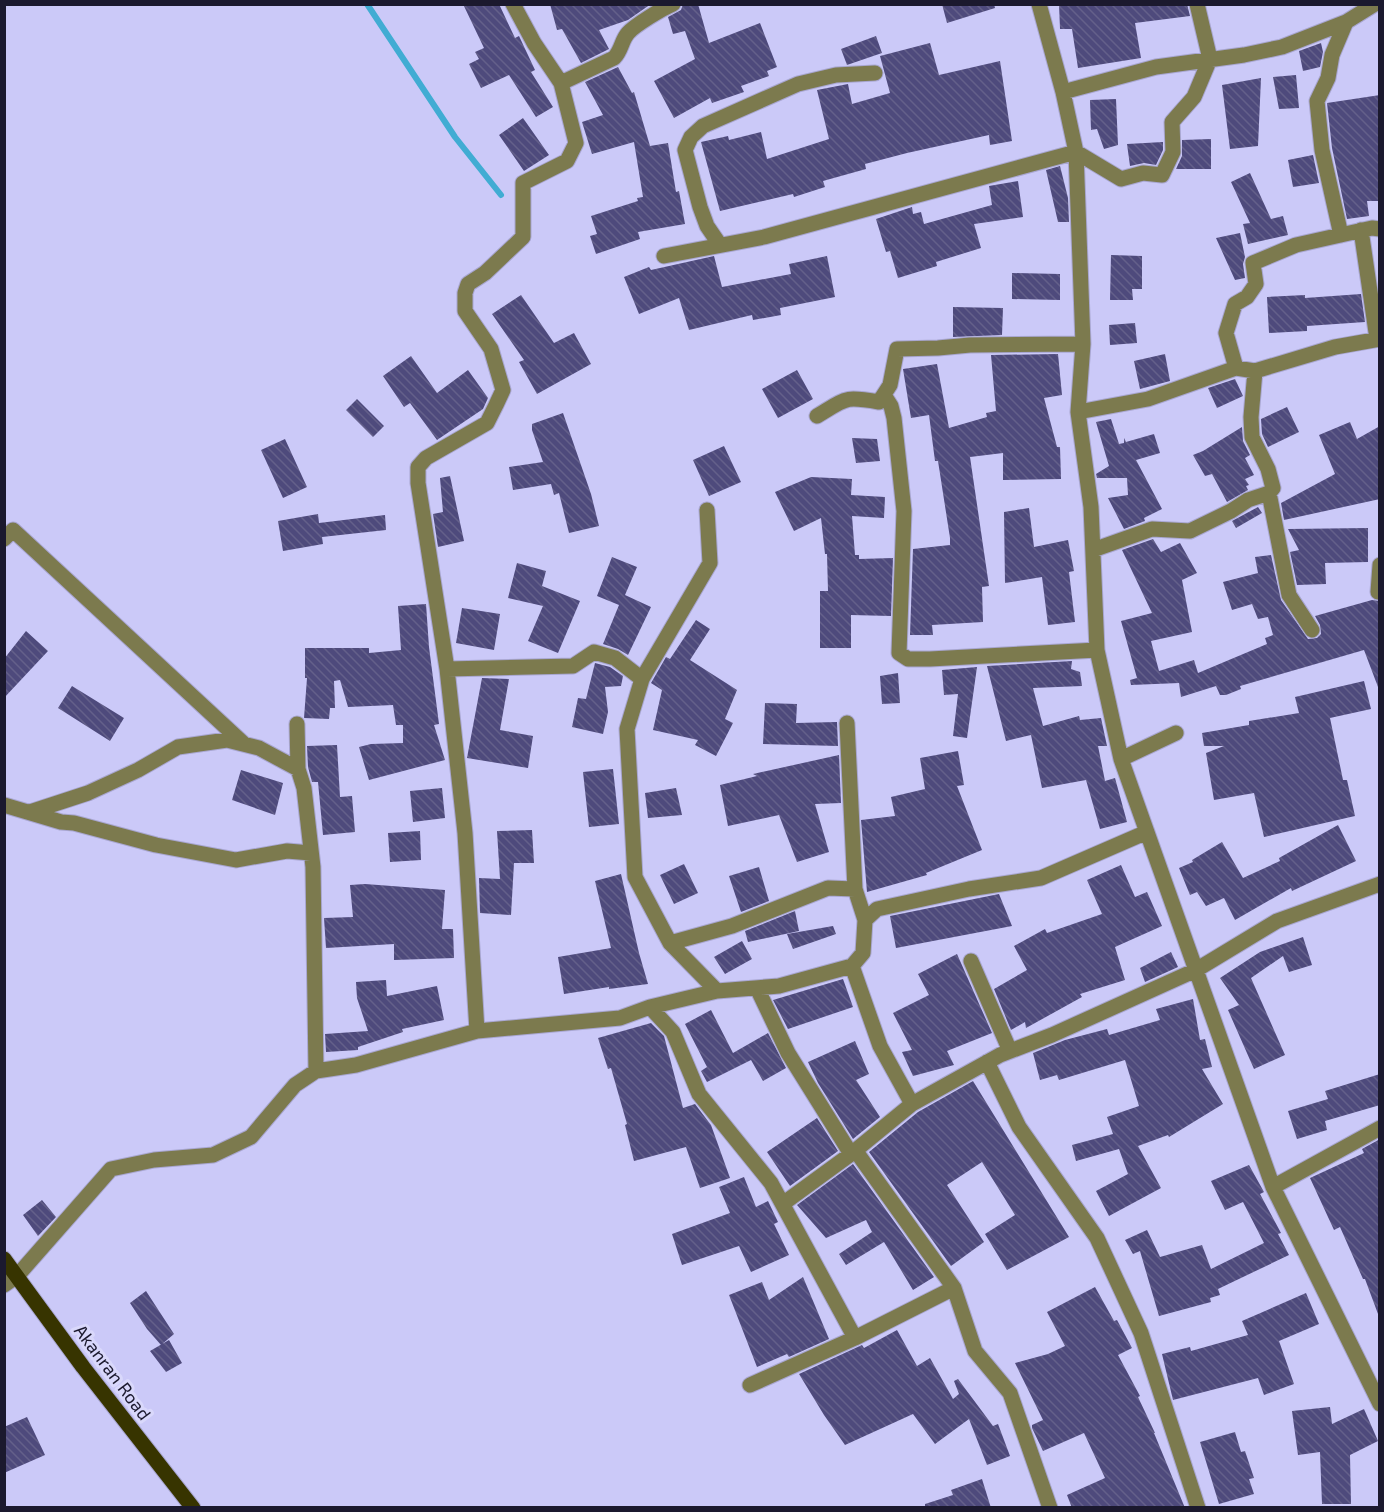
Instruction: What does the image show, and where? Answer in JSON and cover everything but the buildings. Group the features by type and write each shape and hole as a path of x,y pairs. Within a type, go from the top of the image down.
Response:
{"main road":[{"name":"Akanran Road","path":"4,1259 83,1367 193,1508"}],"street":[{"path":"477,1031 465,833 447,669 418,483 418,467 426,458 487,423 503,390 491,349 465,311 465,293 468,284 485,273 523,237 523,183 567,162 576,143 561,83 534,43 513,4"},
{"path":"561,83 614,58 620,52 629,32 673,4"},
{"path":"1039,4 1063,92 1076,152 1083,344 1078,412 1091,507 1097,650 1121,759 1274,1187 1380,1404"},
{"path":"664,256 764,237 1076,152 1121,179 1143,173 1162,175 1173,152 1172,122 1194,97 1210,59 1197,4"},
{"path":"1063,92 1156,67 1244,55 1282,46 1346,22 1376,4"},
{"path":"1341,235 1322,150 1317,101 1328,78 1332,56 1346,22"},
{"path":"720,245 707,226 700,207 685,150 691,137 704,126 798,84 836,75 874,73"},
{"path":"1236,368 1226,333 1235,304 1247,297 1256,284 1253,263 1296,245 1372,228 1380,229"},
{"path":"1078,412 1148,399 1236,368 1254,371 1335,347 1378,339 1362,230"},
{"path":"817,416 846,399 858,398 879,402 890,385 897,349 970,345 1083,344"},
{"path":"1093,550 1152,529 1190,531 1248,500 1269,493 1273,488 1268,468 1252,437 1254,371"},
{"path":"884,395 891,406 894,418 904,511 899,653 909,659 930,659 1097,650"},
{"path":"1269,493 1289,595 1312,630"},
{"path":"707,510 710,563 642,679 627,729 635,877 670,943 717,991"},
{"path":"4,539 13,530 244,744"},
{"path":"1378,592 1380,566"},
{"path":"447,669 573,666 594,652 615,658 642,679"},
{"path":"4,1285 17,1275 111,1169 154,1160 213,1155 250,1137 295,1085 316,1071 356,1065 477,1031 620,1018 650,1007 717,991 779,986 852,966 863,952 865,920 855,890 847,723"},
{"path":"297,724 298,769 304,788 311,853 316,1071"},
{"path":"1121,759 1176,733"},
{"path":"30,812 88,793 138,770 178,747 227,740 259,748 298,769"},
{"path":"4,805 61,822 74,823 156,845 236,860 287,851 311,853"},
{"path":"865,920 877,909 969,889 1041,878 1147,832"},
{"path":"781,1201 788,1200 853,1152 912,1104 987,1062 1053,1035 1196,970 1277,921 1380,884"},
{"path":"670,943 732,926 828,888 855,890"},
{"path":"971,961 1010,1051"},
{"path":"852,966 880,1046 912,1104"},
{"path":"757,988 788,1053 853,1152 954,1288 975,1351 1010,1393 1050,1508"},
{"path":"673,1032 678,1002"},
{"path":"650,1007 673,1032 699,1094 771,1183 855,1338"},
{"path":"987,1062 1018,1127 1097,1238 1141,1333 1198,1508"},
{"path":"1274,1187 1380,1128"},
{"path":"750,1385 855,1338 954,1288"}],"waterway":[{"path":"367,4 455,137 501,195"}]}
